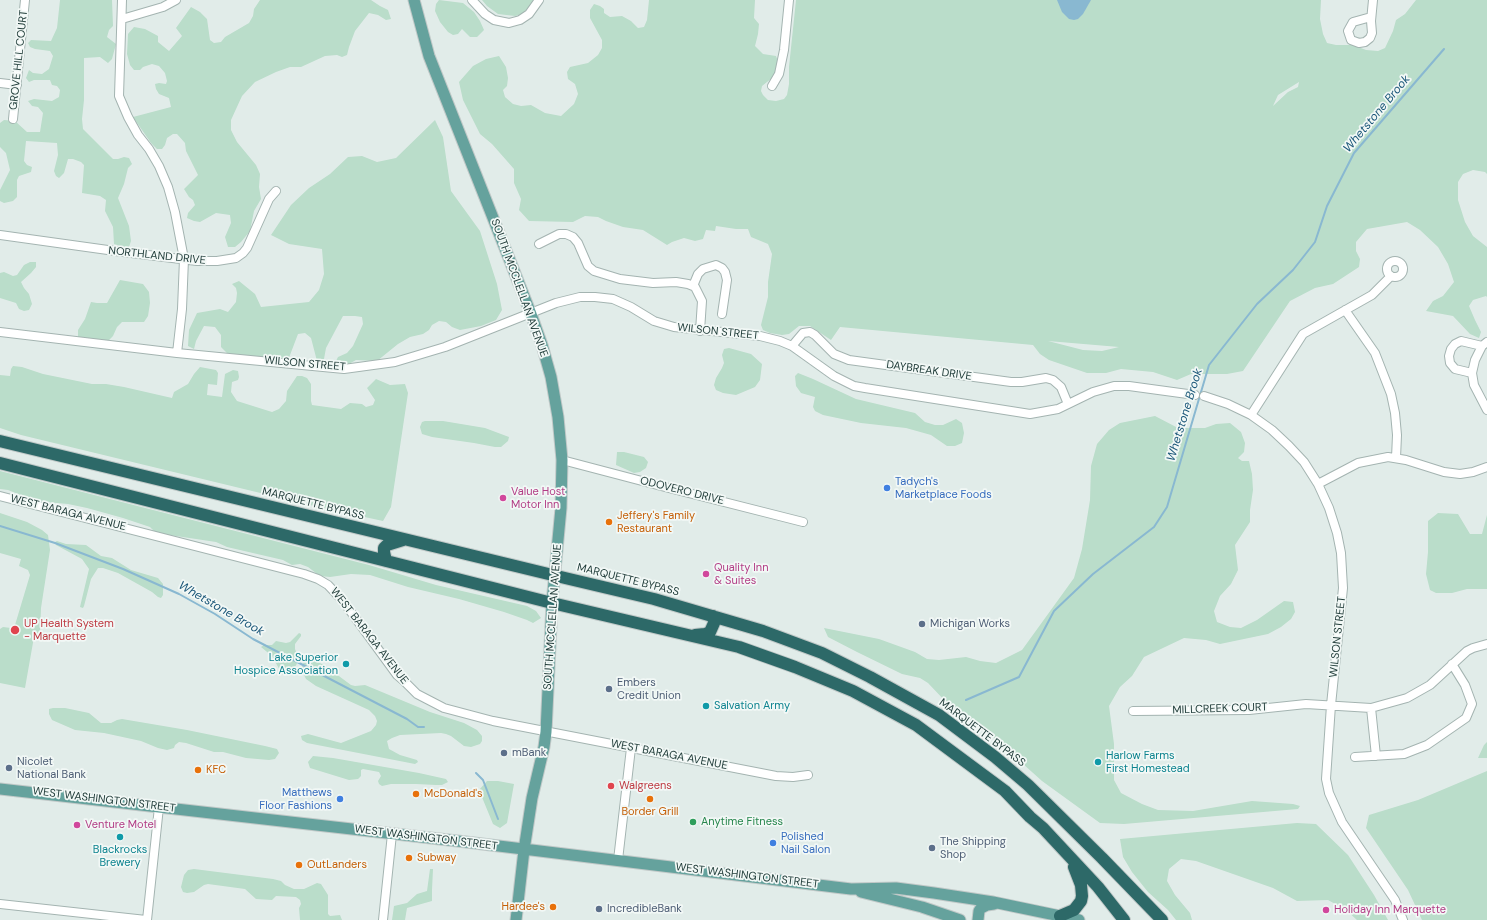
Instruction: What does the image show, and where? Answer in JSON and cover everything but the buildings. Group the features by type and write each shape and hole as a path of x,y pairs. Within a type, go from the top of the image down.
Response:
{"highway":[{"name":"MARQUETTE BYPASS","path":"0,441 654,599 763,631 822,653 870,677 939,715 995,757 1028,785 1162,920"},
{"path":"0,463 552,603 739,647 795,667 853,692 916,725 1005,791 1043,828 1098,887 1124,920"},
{"path":"386,561 384,548 387,545 406,540"},
{"path":"689,635 705,634 710,632 714,623 713,616"},
{"path":"1064,918 1077,907 1082,896 1080,880 1071,858"}],"main road":[{"name":"SOUTH MCCLELLAN AVENUE","path":"414,0 429,56 542,345 551,377 558,417 562,460 561,508 552,603 546,732 532,798 516,920"},
{"name":"WEST WASHINGTON STREET","path":"0,789 618,860 851,889 960,920"},
{"name":"WEST WASHINGTON STREET","path":"851,889 896,888 934,892 1079,920"},
{"path":"978,920 979,911 981,908 987,905 1001,904"}],"street":[{"name":"GROVE HILL COURT","path":"13,119 25,0"},
{"path":"122,0 119,96 128,117 159,166 168,187 175,212 184,259 178,353"},
{"path":"122,19 163,7 176,0"},
{"path":"472,0 485,14 494,20 509,23 520,20 529,14 539,0"},
{"path":"772,86 779,74 784,50 789,0"},
{"path":"1371,17 1373,0"},
{"path":"0,83 16,85"},
{"name":"NORTHLAND DRIVE","path":"0,235 197,261 217,261 240,256 247,248 269,199 276,191"},
{"path":"539,244 559,234 566,234 573,237 578,243 588,266 594,270 620,279 653,283 676,282 693,286 702,301 700,331"},
{"path":"693,286 698,274 703,269 716,265 722,268 725,272 727,280 722,314"},
{"path":"1251,415 1303,334 1372,295 1391,276"},
{"name":"WILSON STREET","path":"0,332 178,353 344,369 395,362 445,347 556,303 580,297 595,297 613,300 631,307 654,321 674,327 700,331 760,336 780,341 792,346 834,376 854,386 865,388 1030,414 1058,409 1093,392 1114,386 1136,387 1195,395"},
{"path":"1345,310 1375,353 1391,394 1396,413 1396,458"},
{"name":"DAYBREAK DRIVE","path":"792,346 803,333 810,332 834,354 849,360 1011,382 1022,382 1046,378 1052,380 1061,387 1068,404"},
{"path":"1472,373 1455,369 1450,363 1449,356 1454,344 1461,341 1484,344 1475,360 1472,373 1474,385 1487,410"},
{"name":"WILSON STREET","path":"1204,396 1228,404 1251,415 1272,430 1304,462 1318,484 1329,508 1337,533 1343,572 1342,605 1331,705 1326,771 1328,793 1342,822 1395,900 1403,920"},
{"path":"1318,484 1358,463 1388,457 1444,472 1460,474 1473,472 1487,467"},
{"name":"ODOVERO DRIVE","path":"562,460 803,522"},
{"name":"WEST BARAGA AVENUE","path":"0,496 312,576 328,585 338,595 397,675 417,694 456,712 546,732 776,776 793,777 808,775"},
{"name":"MILLCREEK COURT","path":"1133,711 1249,710 1306,704 1371,708 1407,698 1430,685 1467,651 1487,644"},
{"path":"1355,757 1404,754 1427,745 1466,718 1472,704 1465,685 1452,664"},
{"path":"1371,708 1376,756"},
{"path":"618,860 631,748"},
{"path":"0,904 146,920 159,807"},
{"path":"383,920 392,834"}],"green space":[{"path":"60,0 112,0 113,26 109,30 107,37 116,44 112,59 108,63 100,57 84,58 84,100 82,119 83,129 113,159 124,157 129,158 132,164 128,168 124,184 118,198 129,226 131,241 129,247 114,244 113,227 105,211 106,200 100,196 82,193 84,165 81,162 68,159 64,173 59,178 56,176 54,171 58,155 57,143 26,141 24,161 27,165 32,167 31,172 19,176 17,180 17,197 13,201 4,203 0,201 0,190 10,170 6,153 0,147 0,123 4,120 15,121 27,132 40,132 43,113 38,107 32,106 28,101 34,99 52,101 59,97 60,90 57,86 52,85 50,80 34,80 29,82 26,78 29,70 33,73 42,74 49,69 53,56 50,51 35,49 30,47 28,43 31,40 51,41 57,28"},
{"path":"260,0 371,0 388,10 391,19 386,20 378,15 369,13 355,31 347,55 342,57 337,55 325,56 301,67 290,67 276,72 255,82 242,96 231,120 231,130 237,142 256,165 260,174 259,187 261,199 254,211 250,231 235,247 228,247 225,237 231,223 230,215 216,213 200,222 187,218 188,213 195,205 184,189 198,175 186,151 185,143 177,134 173,134 167,138 162,149 157,149 133,117 171,107 169,98 159,94 156,89 155,84 166,84 167,81 165,73 159,66 152,64 143,67 140,70 134,70 130,65 127,54 128,34 134,27 145,29 158,36 158,42 169,51 182,36 176,28 191,7 200,12 207,19 210,40 214,43 221,42 225,37 249,23 253,16 254,9"},
{"path":"439,0 463,3 474,12 484,30 477,37 470,37 462,29 458,34 453,35 448,32 440,22 435,11 436,4"},
{"path":"482,0 534,0 522,14 515,16 498,14 487,6"},
{"path":"649,0 755,0 754,18 759,24 755,46 763,54 776,56 779,64 777,74 762,86 761,91 768,100 776,101 784,99 787,95 796,0 1321,0 1320,19 1323,34 1327,43 1336,45 1353,45 1366,50 1378,51 1385,48 1393,31 1396,20 1405,14 1416,0 1487,0 1487,174 1485,172 1473,170 1463,174 1458,182 1458,200 1465,222 1473,236 1487,247 1487,297 1473,300 1469,306 1481,332 1479,338 1470,334 1453,316 1426,311 1433,301 1443,296 1454,282 1448,264 1438,247 1420,230 1407,222 1367,229 1356,242 1356,251 1360,259 1359,267 1333,284 1315,288 1290,301 1243,371 1227,374 1191,374 1177,380 1153,372 1121,369 1106,373 1087,373 1049,360 1040,354 1033,345 840,327 831,340 810,326 799,326 789,334 782,335 770,333 763,330 761,325 768,297 768,282 772,254 768,244 751,237 748,229 716,226 715,231 706,230 703,239 695,241 684,238 667,245 643,230 623,227 598,217 585,216 573,222 529,221 519,210 521,199 514,183 514,169 492,144 480,134 463,100 459,82 473,66 486,59 499,56 506,67 508,78 507,86 503,90 505,97 513,104 521,106 531,105 545,113 561,116 574,104 578,94 575,84 568,79 567,72 570,67 588,63 598,55 602,48 602,40 590,18 590,10 594,4 604,9 604,13 610,17 622,16 631,21 638,28 644,27 647,20","holes":["1299,82 1298,87 1288,92 1273,106 1278,95","1048,341 1119,347 1102,351 1083,350"]},
{"path":"435,120 443,137 451,191 480,231 497,284 502,310 496,320 481,326 460,330 452,327 446,322 439,321 432,325 429,330 423,334 410,337 398,344 377,361 356,360 347,365 335,363 338,357 347,353 353,346 363,324 362,317 343,316 326,348 324,359 321,361 317,361 311,338 305,333 298,334 287,363 228,354 221,347 221,335 215,327 204,326 196,341 194,349 188,346 189,330 197,313 220,309 228,312 236,302 236,288 232,284 239,281 255,294 261,307 309,302 319,290 324,274 322,249 289,244 271,235 291,205 309,188 330,174 348,157 362,156 377,162 396,158"},
{"path":"30,262 36,262 36,267 21,282 29,294 32,304 29,310 24,311 19,309 16,303 0,298 0,273 4,272 13,276 17,275 24,265"},
{"path":"120,280 143,284 149,292 150,303 148,316 144,322 122,322 108,341 78,338 78,330 85,319 91,302 107,303"},
{"path":"729,348 751,354 762,364 760,380 755,387 736,395 723,393 716,390 714,385 724,363 722,355 724,349"},
{"path":"13,366 92,384 106,384 124,387 172,398 174,392 188,384 200,367 216,370 218,373 217,385 208,384 207,395 222,397 225,374 233,370 238,371 239,377 238,380 232,382 231,392 237,401 272,412 279,409 286,401 287,391 297,376 307,378 311,384 312,405 341,409 350,403 362,404 366,407 373,405 375,400 367,388 376,379 390,385 405,384 408,393 391,507 383,521 314,506 21,435 0,428 0,375 10,376"},
{"path":"798,373 856,399 915,413 925,422 935,425 943,425 956,419 962,423 964,433 962,443 955,446 947,446 931,435 906,428 861,423 823,415 815,411 813,407 815,397 801,393 796,386 795,376"},
{"path":"1155,416 1178,428 1205,428 1216,424 1230,423 1241,432 1245,443 1244,452 1238,458 1242,461 1249,461 1252,474 1253,490 1250,522 1235,545 1238,570 1231,584 1220,596 1214,611 1217,622 1230,627 1241,628 1257,620 1284,601 1293,602 1295,612 1291,619 1281,627 1268,634 1220,644 1206,640 1184,638 1144,657 1132,676 1120,687 1109,706 1114,744 1114,780 1121,793 1142,804 1158,810 1193,811 1252,801 1293,804 1300,806 1298,809 1124,824 1100,823 1042,781 993,737 946,702 928,683 920,678 902,674 828,637 824,628 879,639 915,652 927,659 939,660 966,657 996,663 1022,650 1074,578 1082,549 1090,500 1091,466 1097,444 1109,430 1120,423"},
{"path":"443,421 485,428 509,437 508,441 501,447 495,447 432,437 422,434 420,427 422,422"},
{"path":"617,452 624,452 644,457 648,462 646,468 640,472 634,473 616,465"},
{"path":"0,471 369,565 436,585 527,606 536,611 541,618 533,623 504,612 459,599 408,587 370,575 351,574 330,577 320,576 308,567 300,564 292,565 283,560 227,547 216,542 156,533 150,527 123,518 68,504 31,499 8,490 0,489"},
{"path":"0,513 27,522 48,535 50,550 41,608 40,633 38,637 34,637 25,688 0,683 0,629 3,627 11,628 15,625 30,575 28,570 19,566 21,559 0,553"},
{"path":"1438,513 1458,514 1470,534 1482,534 1487,515 1487,589 1467,589 1452,593 1436,593 1430,590 1426,574 1428,521"},
{"path":"57,541 66,544 86,545 101,556 112,558 131,570 158,578 163,584 163,595 161,598 158,597 152,592 118,573 103,568 98,568 91,579 84,606 83,608 80,607 89,569 82,559 56,545 55,542"},
{"path":"299,633 301,636 295,644 295,649 299,660 291,674 284,675 272,656 261,647 264,645 272,645 276,641 286,643 290,642"},
{"path":"305,659 313,660 324,665 351,685 365,685 430,712 464,723 477,730 482,736 482,741 480,744 471,747 464,746 451,736 441,733 400,735 387,741 389,749 400,755 417,760 418,762 415,764 307,743 302,740 301,736 308,734 341,743 371,731 376,725 377,721 375,716 369,710 316,686 306,679 302,671 302,666"},
{"path":"65,708 89,713 101,723 111,723 122,719 187,730 265,746 277,749 279,753 275,759 269,760 246,758 223,752 214,752 179,742 174,748 167,750 141,741 104,733 75,730 52,720 49,714 49,709"},
{"path":"1487,742 1487,758 1478,758 1484,745"},
{"path":"313,756 419,773 446,779 448,782 442,785 391,784 382,786 378,781 381,776 379,772 363,769 361,770 361,776 358,779 349,780 310,768 308,762"},
{"path":"1487,771 1487,920 1422,920 1408,890 1366,828 1369,815 1418,800"},
{"path":"487,781 498,781 514,784 507,823 500,828 493,824 479,790"},
{"path":"1297,823 1316,824 1348,855 1388,920 1357,920 1346,910 1328,900 1297,901 1273,888 1196,861 1181,859 1169,869 1167,881 1175,895 1190,913 1192,920 1176,920 1168,910 1148,892 1132,872 1123,857 1120,839"},
{"path":"194,869 273,879 281,881 285,885 294,889 304,889 317,883 321,884 328,895 328,914 330,916 340,915 342,920 300,920 299,908 301,904 300,900 296,897 276,896 272,900 256,899 245,889 208,884 194,892 183,892 181,887 184,875 188,870"},
{"path":"430,869 433,869 432,901 407,908 405,920 392,920 394,906 407,903 417,894 427,891"}],"water":[{"path":"1057,0 1091,0 1083,14 1078,19 1074,20 1069,19 1062,12"}],"waterway":[{"name":"Whetstone Brook","path":"966,700 1019,677 1054,611 1093,574 1154,527 1167,507 1209,365 1257,304 1293,270 1315,242 1327,206 1354,153 1444,49"},
{"name":"Whetstone Brook","path":"0,526 55,543 123,569 179,594 215,614 253,639 407,719 418,727 424,727"},
{"name":"Whetstone Brook","path":"476,773 483,780 498,819"}],"place":[{"name":"Tadych's Marketplace Foods","path":"887,488"},
{"name":"Value Host Motor Inn","path":"503,498"},
{"name":"Jeffery's Family Restaurant","path":"609,522"},
{"name":"Quality Inn & Suites","path":"706,574"},
{"name":"Michigan Works","path":"922,624"},
{"name":"UP Health System - Marquette","path":"15,630"},
{"name":"Lake Superior Hospice Association","path":"346,664"},
{"name":"Embers Credit Union","path":"609,689"},
{"name":"Salvation Army","path":"706,706"},
{"name":"mBank","path":"504,753"},
{"name":"Harlow Farms First Homestead","path":"1098,762"},
{"name":"Nicolet National Bank","path":"9,768"},
{"name":"KFC","path":"198,770"},
{"name":"Walgreens","path":"611,786"},
{"name":"McDonald's","path":"416,794"},
{"name":"Matthews Floor Fashions","path":"340,799"},
{"name":"Border Grill","path":"650,799"},
{"name":"Anytime Fitness","path":"693,822"},
{"name":"Venture Motel","path":"77,825"},
{"name":"Blackrocks Brewery","path":"120,837"},
{"name":"Polished Nail Salon","path":"773,843"},
{"name":"The Shipping Shop","path":"932,848"},
{"name":"Subway","path":"409,858"},
{"name":"OutLanders","path":"299,865"},
{"name":"Hardee's","path":"553,907"},
{"name":"IncredibleBank","path":"599,909"},
{"name":"Holiday Inn Marquette","path":"1326,910"}]}
